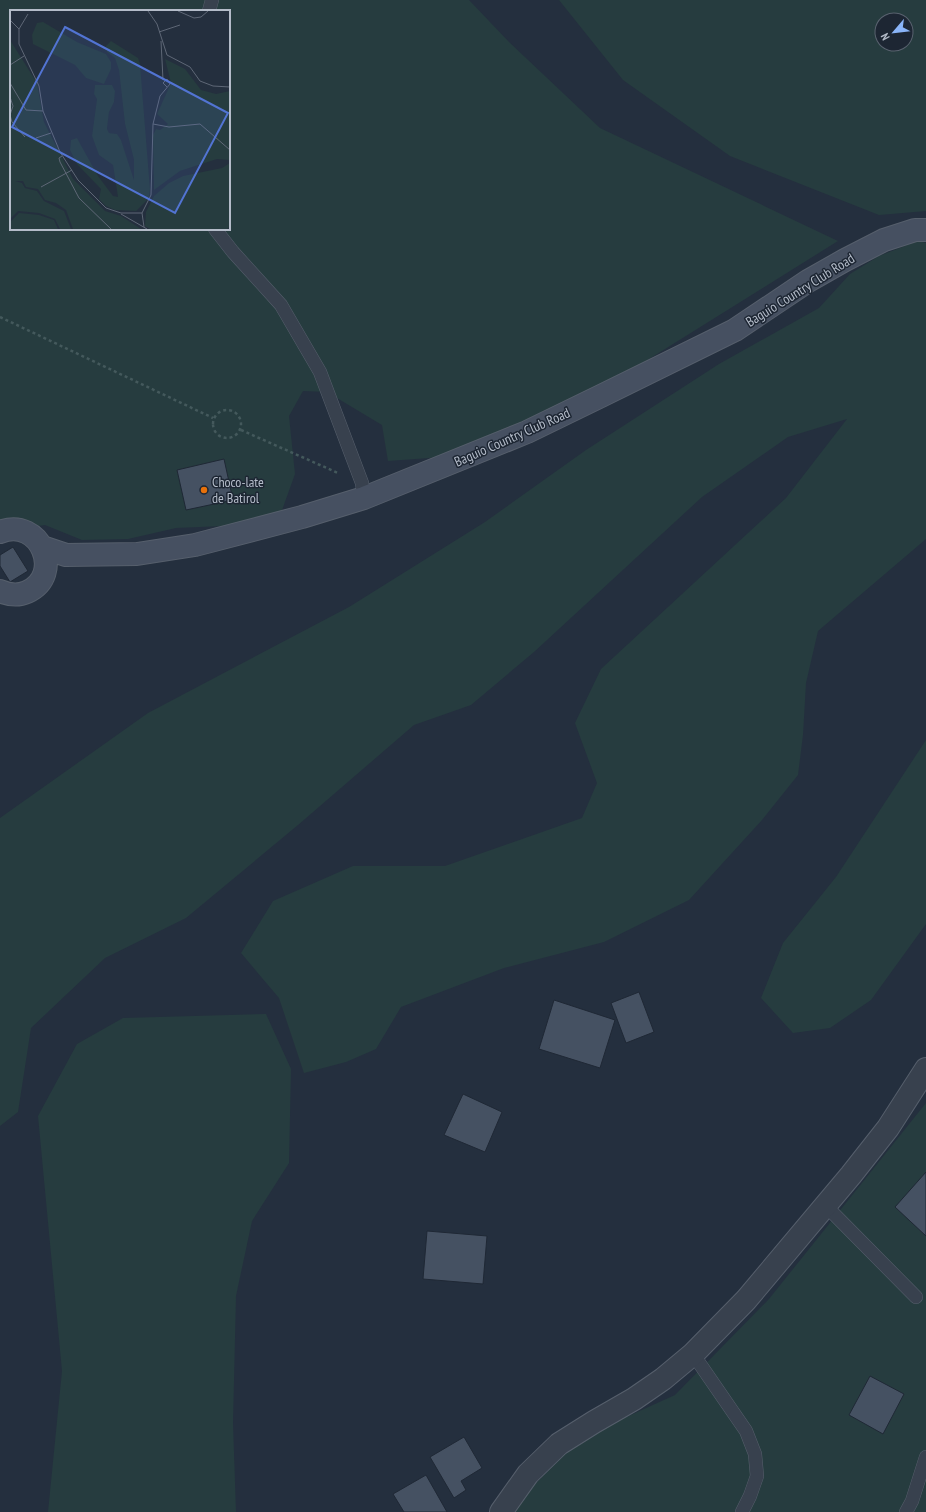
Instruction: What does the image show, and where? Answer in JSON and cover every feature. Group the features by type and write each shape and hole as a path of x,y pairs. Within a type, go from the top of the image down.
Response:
{"street":[{"name":"Baguio Country Club Road","path":"44,556 137,554 195,545 302,517 363,490 527,432 595,400 735,330 808,281 852,256 884,240 915,230 926,230"},
{"path":"0,532 13,529 25,531 35,538 44,556 43,577 35,587 19,594 2,594"},
{"path":"501,1512 528,1474 559,1444 634,1399 663,1379 693,1354 746,1300 888,1128 926,1069"}],"lane":[{"path":"208,10 212,0"},
{"path":"217,230 232,252 281,305 320,372 363,490"},
{"path":"825,1205 916,1297"},
{"path":"693,1354 746,1431 755,1454 757,1476 750,1496 742,1512"},
{"path":"906,1512 912,1501 926,1457"}],"path":[{"path":"0,317 213,418"},
{"path":"222,410 232,410 240,416 241,430 232,438 222,438 213,430 213,418 222,410"},
{"path":"241,430 363,490"}],"green space":[{"path":"0,0 469,0 509,42 600,128 838,241 641,364 546,412 443,457 388,461 382,425 327,392 303,391 289,416 295,474 281,513 246,523 224,526 176,528 128,539 82,540 45,525 0,531"},
{"path":"559,0 926,0 926,211 879,215 730,156 623,80"},
{"path":"918,241 926,243 926,539 818,631 806,683 803,735 798,775 762,820 689,900 604,942 504,968 401,1007 376,1049 346,1062 304,1073 279,998 241,953 273,901 353,866 445,866 582,818 597,783 575,723 601,669 786,498 847,419 788,437 702,497 534,652 471,705 414,725 298,825 186,918 105,958 31,1028 18,1112 0,1126 0,818 148,713 349,607 485,522 586,450 719,364 819,308 850,274 879,256"},
{"path":"926,740 926,924 871,1000 830,1028 793,1033 761,998 783,943 836,877"},
{"path":"266,1014 291,1069 289,1163 252,1221 236,1296 233,1423 236,1512 48,1512 62,1371 38,1116 77,1044 123,1018"},
{"path":"926,1103 926,1512 511,1512 517,1502 582,1437 675,1395 769,1299"}],"building":[{"path":"224,459 233,500 186,510 177,470"},
{"path":"13,547 28,571 10,582 0,566 0,555"},
{"path":"639,992 654,1032 626,1043 611,1003"},
{"path":"554,1000 615,1020 600,1068 539,1049"},
{"path":"463,1094 502,1112 485,1152 444,1135"},
{"path":"926,1172 926,1236 895,1207"},
{"path":"427,1231 487,1236 483,1284 423,1279"},
{"path":"870,1376 904,1394 883,1434 849,1415"},
{"path":"464,1437 482,1468 461,1481 466,1490 454,1498 430,1457"},
{"path":"426,1475 447,1512 404,1512 393,1494"}],"place":[{"name":"Choco-late de Batirol","path":"204,490"}]}
